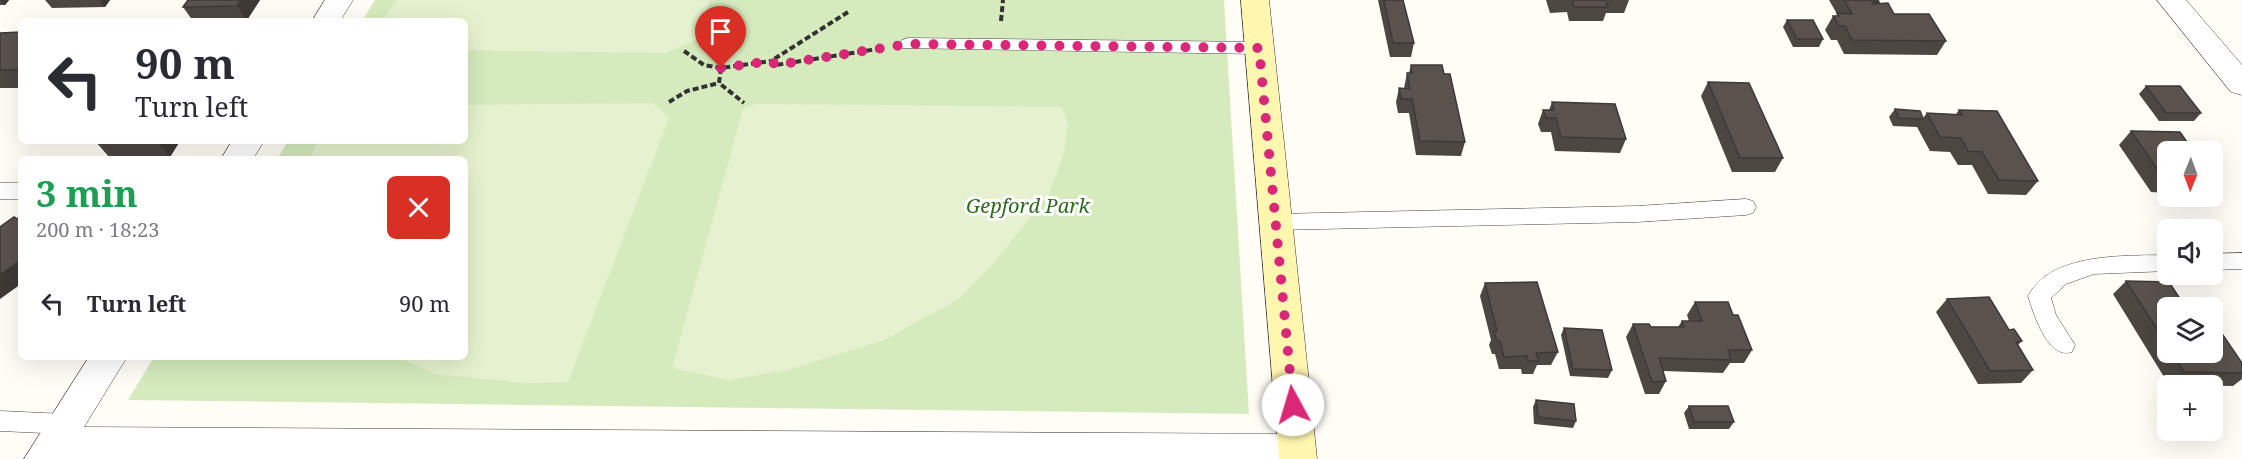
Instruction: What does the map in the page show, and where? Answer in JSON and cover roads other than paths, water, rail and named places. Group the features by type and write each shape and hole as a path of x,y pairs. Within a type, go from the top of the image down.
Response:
{"street":[{"path":"328,18 339,0"},
{"path":"54,442 657,453 1298,455 1255,0"},
{"path":"2171,0 2242,85"},
{"path":"54,442 107,360"}],"lane":[{"path":"908,44 1259,48"},
{"path":"0,191 18,191"},
{"path":"1276,222 1637,214 1746,207"},
{"path":"2223,262 2242,261"},
{"path":"2064,345 2046,318 2039,296 2058,279 2094,266 2157,263"},
{"path":"0,421 54,442"}],"park label":[{"name":"Gepford Park","path":"1028,206"}]}
